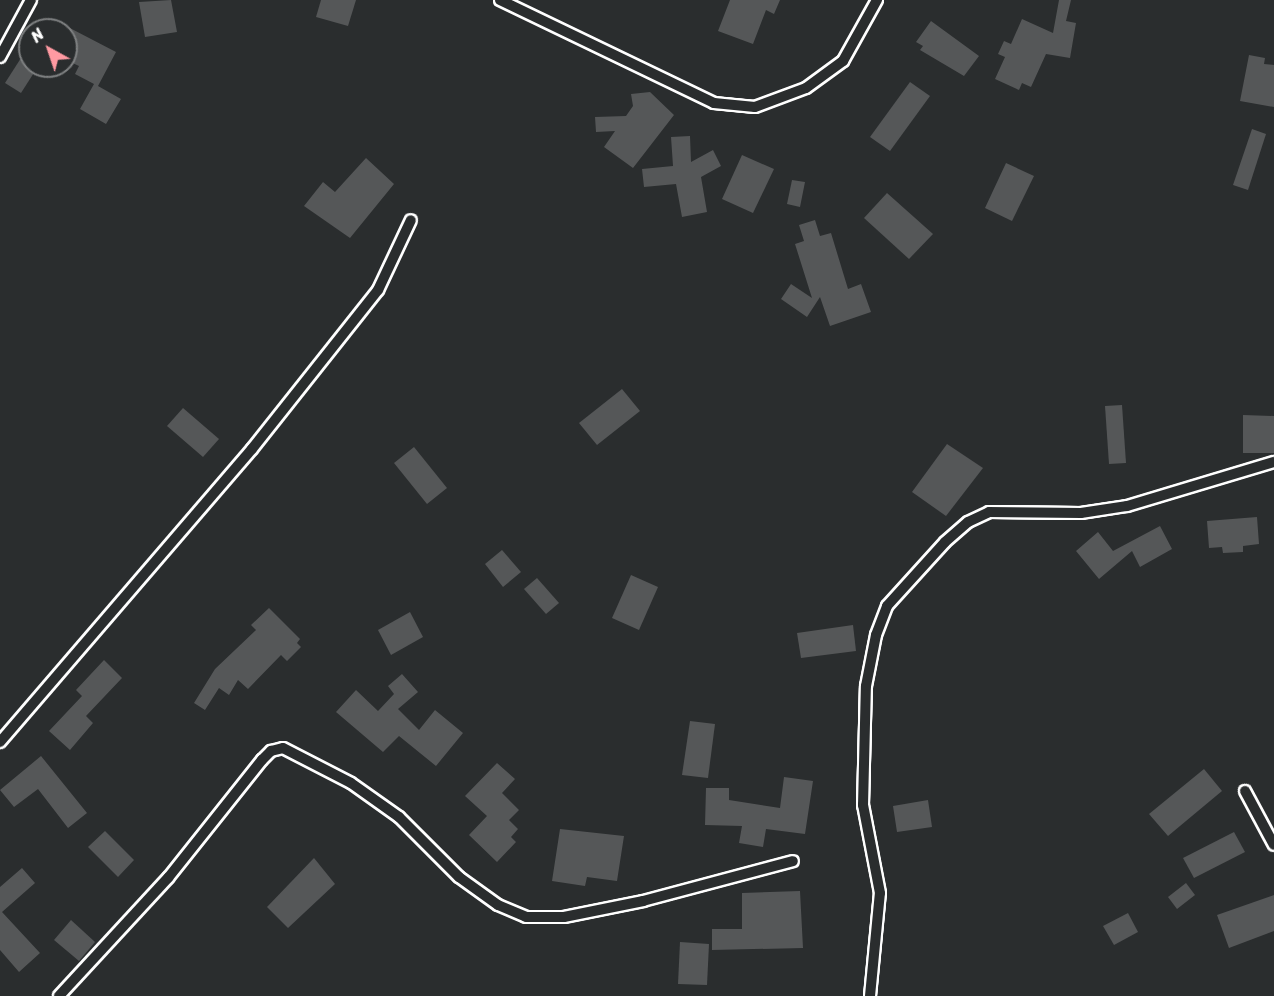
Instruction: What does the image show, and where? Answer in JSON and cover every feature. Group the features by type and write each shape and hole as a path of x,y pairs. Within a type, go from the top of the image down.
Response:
{"street":[{"path":"0,57 31,0"},
{"path":"500,0 714,104 755,107 806,88 843,62 877,0"},
{"path":"0,742 252,449 378,290 411,220"},
{"path":"870,996 880,893 863,805 866,686 876,635 887,606 945,542 968,522 989,512 1081,513 1127,506 1274,462"},
{"path":"59,996 168,878 262,760 271,751 283,748 351,783 399,817 459,877 498,905 526,917 564,916 643,901 793,861"},
{"path":"1245,791 1274,845"}],"building":[{"path":"171,0 177,32 145,37 139,2"},
{"path":"321,0 356,0 348,26 316,17"},
{"path":"730,0 780,0 774,14 766,10 753,44 718,31"},
{"path":"1059,0 1071,0 1066,21 1076,23 1070,58 1046,54 1031,87 1022,83 1019,90 995,79 1005,57 998,54 1004,41 1011,44 1022,19 1053,33"},
{"path":"931,21 979,56 964,76 920,50 923,46 916,42"},
{"path":"78,32 116,52 98,86 121,99 106,124 80,109 94,84 78,76"},
{"path":"1249,55 1265,58 1264,64 1274,65 1274,107 1240,101"},
{"path":"18,63 18,78 31,78 21,93 5,83"},
{"path":"910,82 930,96 890,151 870,137"},
{"path":"650,92 674,115 633,168 604,147 615,131 596,132 595,117 626,116 633,106 631,94"},
{"path":"1252,129 1266,134 1248,190 1233,185"},
{"path":"690,136 691,162 713,150 721,166 701,177 707,212 682,217 676,184 644,187 642,169 673,166 671,137"},
{"path":"742,155 774,169 753,213 722,199"},
{"path":"366,158 394,184 350,238 304,206 323,182 335,192"},
{"path":"1006,163 1034,176 1012,221 985,208"},
{"path":"792,180 805,182 800,207 787,204"},
{"path":"887,193 933,234 909,259 864,218"},
{"path":"815,220 820,236 831,233 848,289 861,284 871,312 830,326 820,297 807,317 781,299 791,284 812,298 795,244 804,241 799,225"},
{"path":"622,389 640,411 597,445 579,423"},
{"path":"1122,405 1126,463 1109,464 1105,406"},
{"path":"183,408 219,439 203,457 167,426"},
{"path":"1243,415 1274,416 1274,453 1243,453"},
{"path":"947,444 983,468 946,516 912,492"},
{"path":"414,447 447,488 427,504 394,463"},
{"path":"1257,517 1259,544 1243,546 1243,552 1223,553 1222,547 1209,548 1207,521"},
{"path":"1160,526 1172,549 1140,567 1132,551 1099,579 1076,551 1098,532 1113,551"},
{"path":"502,550 521,572 503,587 485,564"},
{"path":"631,575 658,587 639,630 612,618"},
{"path":"537,578 559,603 546,614 524,589"},
{"path":"269,608 300,639 297,643 301,647 287,661 281,655 248,689 238,680 229,695 219,688 205,710 194,703 215,669 256,630 251,625"},
{"path":"410,612 423,637 391,655 378,630"},
{"path":"853,625 856,651 801,658 797,633"},
{"path":"104,660 122,678 86,716 93,723 70,750 49,731 82,696 76,690"},
{"path":"402,674 418,692 398,709 419,730 435,710 463,733 436,766 399,736 383,752 336,712 356,690 378,711 394,694 388,686"},
{"path":"690,721 715,724 708,778 682,775"},
{"path":"41,756 87,813 68,828 38,789 14,807 0,790"},
{"path":"497,763 515,779 502,793 519,810 509,820 518,829 511,837 516,842 497,862 469,835 487,816 465,796"},
{"path":"1204,769 1222,791 1168,836 1149,814"},
{"path":"784,777 813,781 805,834 766,829 763,847 739,843 742,826 705,825 706,788 729,788 729,800 780,808"},
{"path":"928,800 932,827 897,832 893,806"},
{"path":"560,829 624,836 617,881 587,877 585,886 552,881"},
{"path":"105,831 134,860 118,877 88,847"},
{"path":"1234,832 1245,852 1194,878 1183,858"},
{"path":"314,858 335,884 288,928 267,907"},
{"path":"22,868 35,883 2,912 40,953 19,972 0,950 0,887"},
{"path":"1186,883 1195,895 1177,909 1168,897"},
{"path":"800,891 803,948 712,950 712,929 742,929 742,893"},
{"path":"1274,895 1274,931 1229,948 1217,915"},
{"path":"1128,913 1138,932 1114,945 1103,926"},
{"path":"71,920 95,942 79,961 54,940"},
{"path":"680,942 709,944 707,985 678,984"}]}
